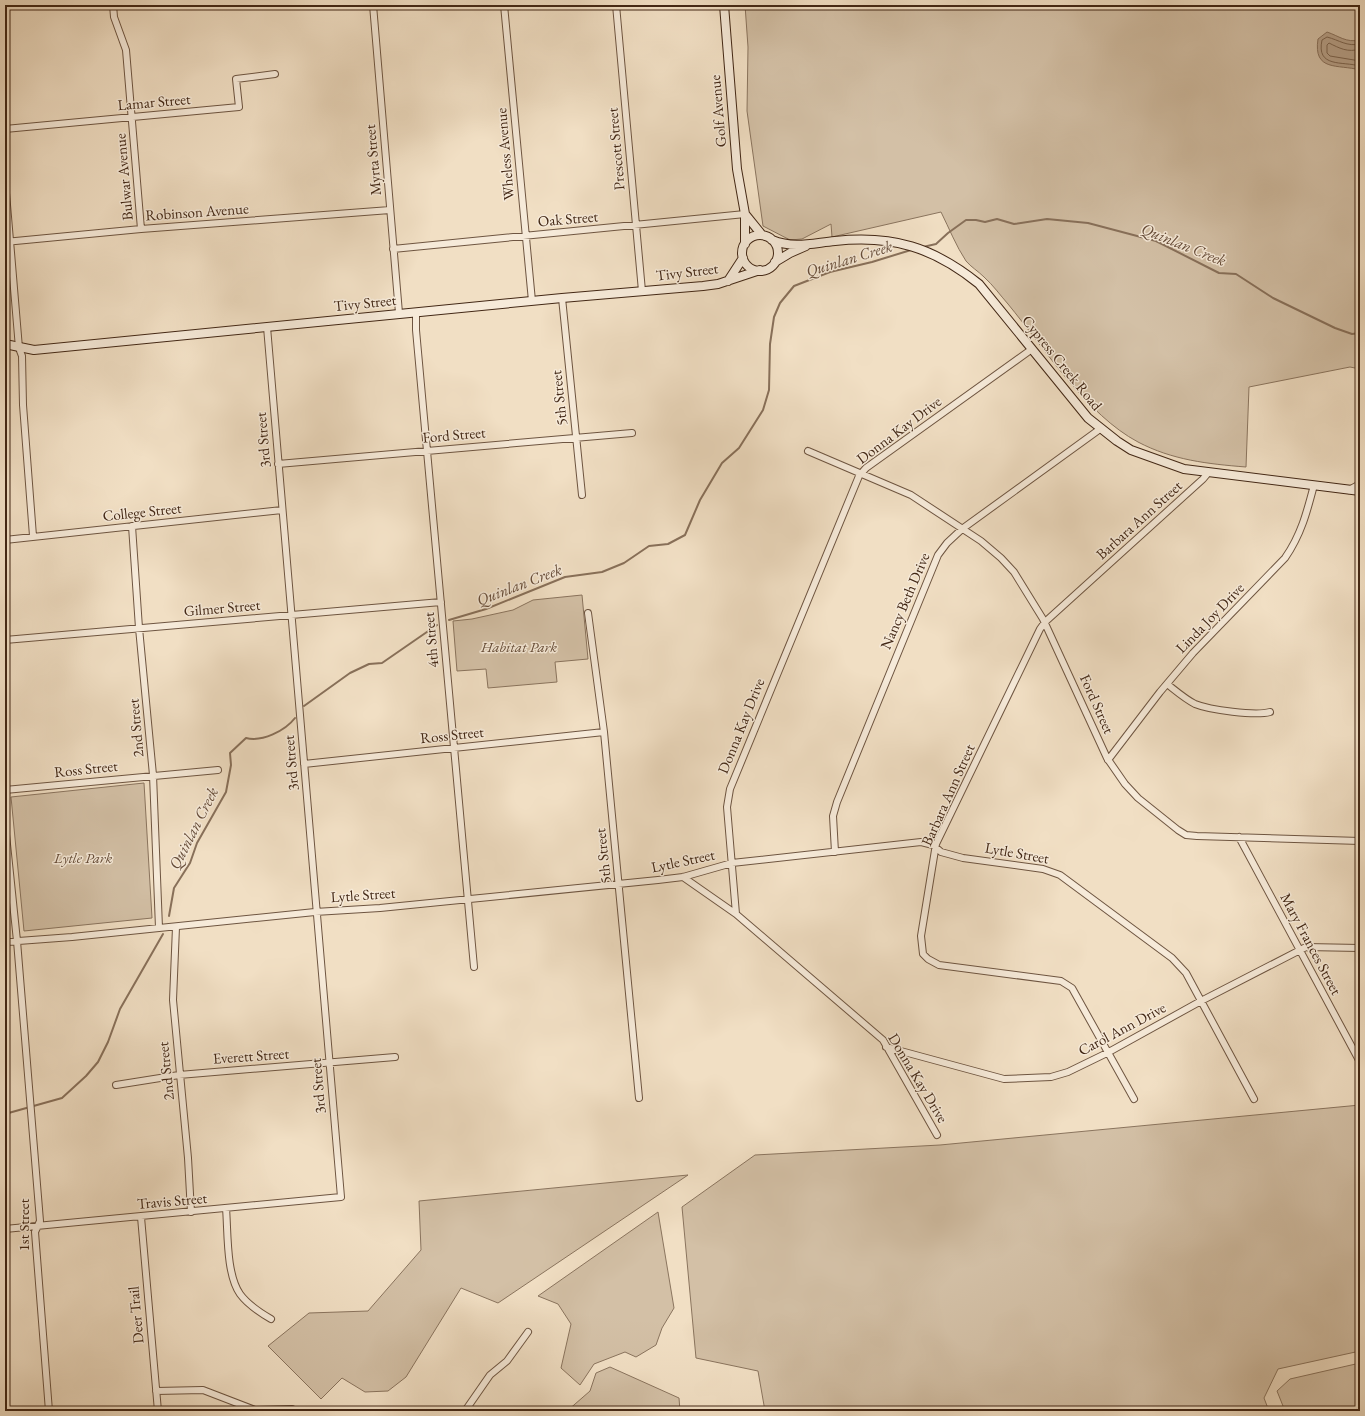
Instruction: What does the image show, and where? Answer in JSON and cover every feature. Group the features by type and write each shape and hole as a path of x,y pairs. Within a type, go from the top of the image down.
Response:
{"main road":[{"name":"Golf Avenue","path":"724,5 737,169 745,214 745,244"},
{"name":"Golf Avenue","path":"745,214 762,235"},
{"path":"762,235 772,240 778,252 775,262 771,266 760,270 749,267 743,258 742,250 745,244 754,236 762,235"},
{"name":"Cypress Creek Road","path":"772,240 782,244 807,245 851,239 889,240 910,244 928,251 961,270 979,284 1074,403 1100,429 1117,442 1144,456 1184,469 1208,473 1360,491"},
{"name":"Cypress Creek Road","path":"775,262 807,245"},
{"name":"Tivy Street","path":"728,281 743,258"},
{"name":"Tivy Street","path":"5,344 34,350 399,313 703,286 728,281 760,270"}],"street":[{"name":"Bulwar Avenue","path":"113,5 114,17 126,50 141,229"},
{"name":"Myrta Street","path":"373,5 399,313"},
{"name":"Wheless Avenue","path":"504,5 532,301"},
{"name":"Prescott Street","path":"616,5 642,291"},
{"name":"Lamar Street","path":"5,128 238,107 236,79 275,74"},
{"path":"5,181 8,242 22,356 23,405 33,536"},
{"name":"Robinson Avenue","path":"8,242 141,229 390,210"},
{"name":"Oak Street","path":"394,248 745,214"},
{"name":"5th Street","path":"562,298 582,495"},
{"name":"4th Street","path":"416,312 416,330 474,967"},
{"name":"3rd Street","path":"267,327 315,912 341,1198"},
{"name":"Donna Kay Drive","path":"937,1135 883,1040 736,914 727,807 730,789 852,491 861,474 866,468 1032,349"},
{"name":"Nancy Beth Drive","path":"835,852 833,816 837,802 938,555 946,543 962,529 1100,429"},
{"name":"Ford Street","path":"278,464 632,433"},
{"name":"Ford Street","path":"808,451 911,495 982,541 1008,564 1045,622 1108,760 1125,784 1138,798 1178,830 1186,835 1360,840"},
{"name":"Barbara Ann Street","path":"1134,1099 1072,988 1061,981 939,965 928,959 923,954 921,936 936,847 1045,622 1208,473"},
{"path":"1349,490 1360,484"},
{"name":"Linda Joy Drive","path":"1108,760 1193,653 1285,558 1303,526 1314,485"},
{"name":"College Street","path":"5,540 282,510"},
{"name":"2nd Street","path":"132,526 139,628 153,775 159,928"},
{"name":"Gilmer Street","path":"5,640 441,602"},
{"name":"5th Street","path":"588,613 604,732 639,1098"},
{"path":"1167,684 1188,700 1203,706 1255,714 1270,712"},
{"name":"Ross Street","path":"304,764 604,732"},
{"name":"Ross Street","path":"5,790 218,770"},
{"name":"1st Street","path":"5,825 17,941 40,1222 35,1232 49,1411"},
{"name":"Mary Frances Street","path":"1239,837 1360,1062"},
{"name":"Lytle Street","path":"5,942 176,927 315,912 380,908 683,877 732,863 921,842 933,845 941,852 963,858 1043,869 1060,875 1172,958 1186,973 1254,1099"},
{"path":"683,877 736,914"},
{"name":"2nd Street","path":"176,927 173,1000 188,1158 191,1212"},
{"name":"Carol Ann Drive","path":"886,1047 1004,1079 1051,1076 1068,1072 1107,1053 1201,1000 1306,947 1318,946 1360,948"},
{"name":"Everett Street","path":"116,1085 179,1075 329,1064 395,1057"},
{"name":"Travis Street","path":"5,1229 341,1198"},
{"path":"226,1208 234,1282 244,1299 254,1308 271,1319"},
{"name":"Deer Trail","path":"141,1217 158,1411"},
{"path":"465,1411 490,1376 507,1361 528,1332"},
{"path":"156,1391 203,1390 255,1410 292,1409"}],"green space":[{"path":"745,5 1360,5 1360,369 1350,367 1249,387 1246,467 1204,463 1177,457 1138,442 1119,430 1084,398 1008,304 982,275 966,261 941,212 832,237 831,224 802,239 790,240 763,226 747,111 748,47"},
{"name":"Habitat Park","path":"582,595 588,659 555,662 557,682 488,688 486,669 457,671 453,621 472,619 513,610 533,600"},
{"name":"Lytle Park","path":"144,783 152,918 24,931 11,797"},
{"path":"1360,1105 1360,1351 1278,1369 1264,1398 1269,1411 765,1411 758,1371 696,1358 682,1207 755,1155 940,1145"},
{"path":"688,1175 498,1303 461,1288 406,1377 388,1391 365,1392 342,1378 321,1399 268,1346 309,1313 368,1311 421,1250 419,1201"},
{"path":"658,1212 674,1308 662,1328 656,1345 636,1357 625,1352 594,1364 580,1385 561,1368 571,1324 558,1304 538,1296"},
{"path":"1360,1363 1360,1411 1285,1411 1277,1391 1290,1379"},
{"path":"610,1367 679,1398 680,1411 567,1411 590,1391 596,1373"}],"water":[{"path":"1327,32 1351,41 1360,40 1360,70 1329,65 1323,62 1319,57 1317,50 1318,39"}],"waterway":[{"name":"Quinlan Creek","path":"923,247 936,244 966,220 985,222 997,219 1014,224 1047,219 1088,223 1156,241 1219,273 1236,274 1273,298 1335,328 1352,334 1360,333"},
{"name":"Quinlan Creek","path":"449,620 486,609 565,577 602,572 624,563 649,546 668,544 685,535 700,500 722,463 739,448 763,410 769,390 770,344 774,317 780,303 794,286 830,272 872,262 911,250"},
{"name":"Quinlan Creek","path":"304,706 350,673 369,664 382,663 437,625"},
{"name":"Quinlan Creek","path":"169,916 174,888 190,863 197,843 226,792 231,765 230,753 246,738 252,739 266,737 279,731 291,723 295,718"},
{"name":"Quinlan Creek","path":"5,1114 62,1098 86,1076 98,1062 108,1042 120,1009 163,934"}]}
